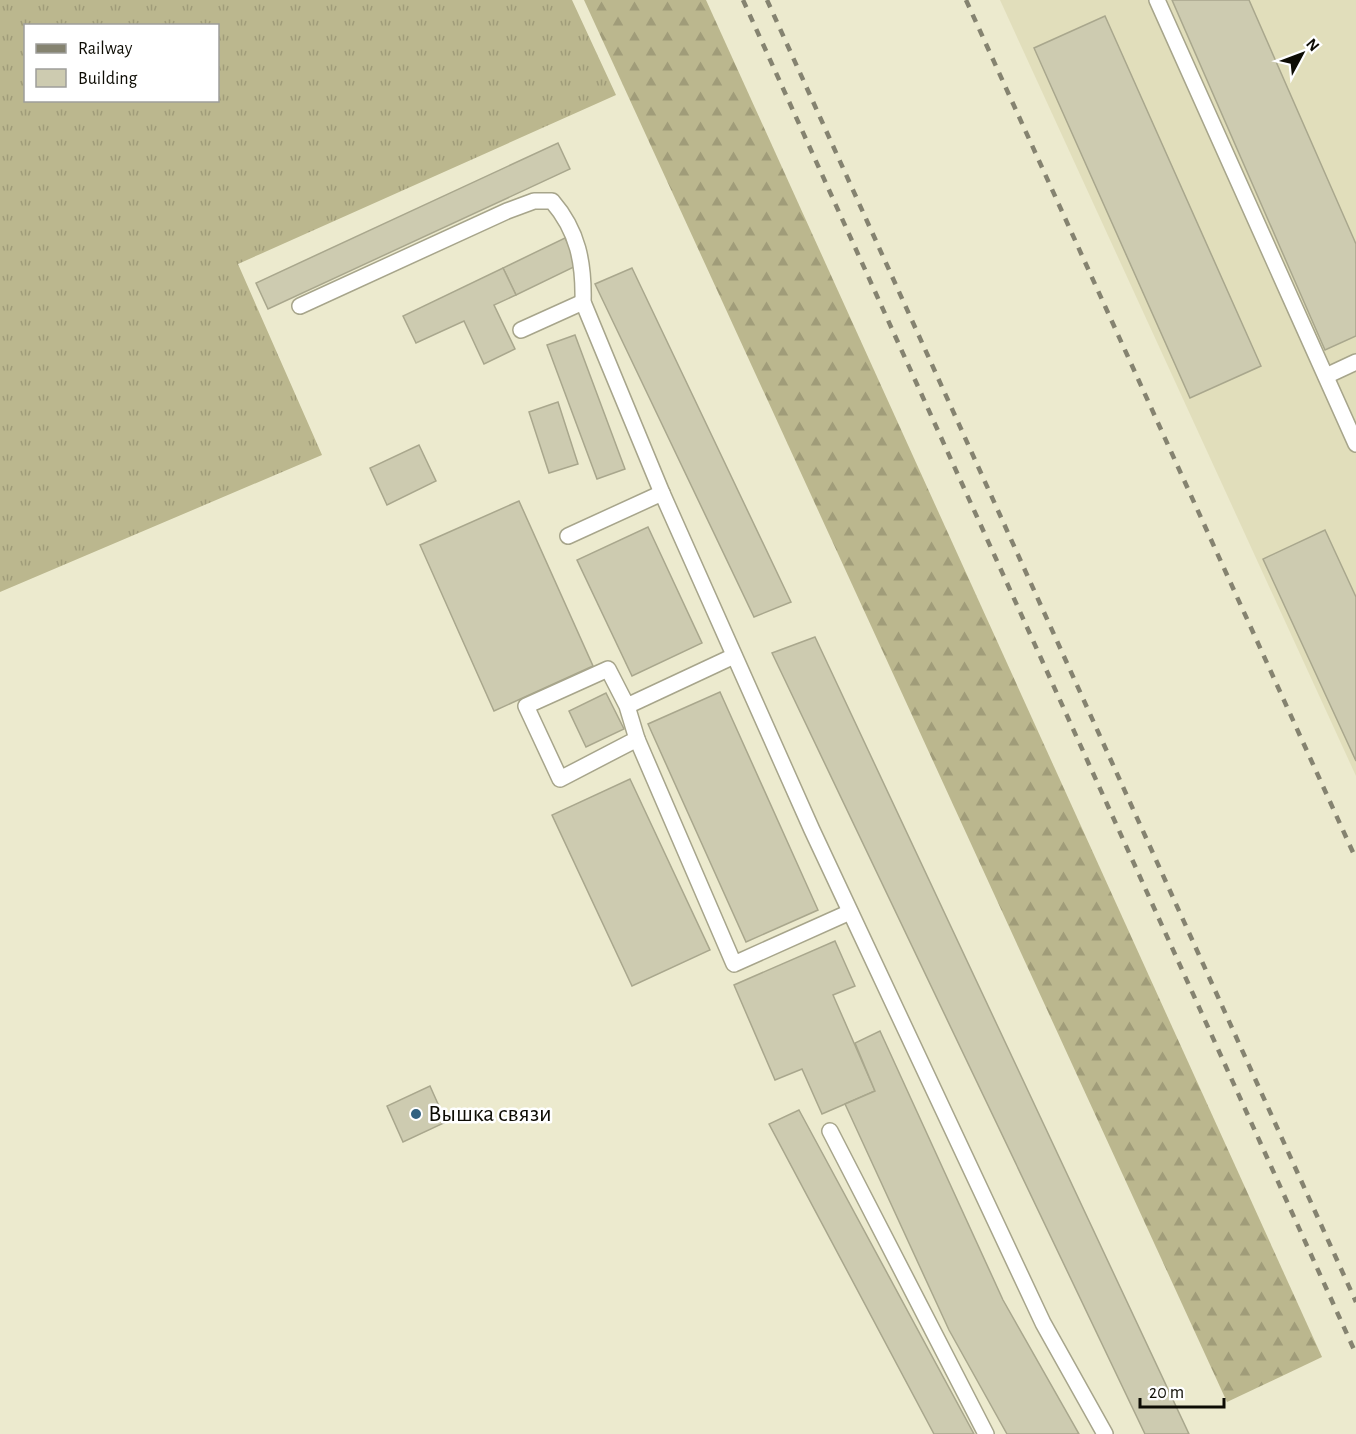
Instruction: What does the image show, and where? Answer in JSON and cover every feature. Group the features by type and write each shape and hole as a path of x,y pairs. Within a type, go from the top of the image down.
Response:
{"lane":[{"path":"1157,0 1356,444"},
{"path":"300,306 507,211 534,201 552,201 566,218 579,250 584,278 583,302 662,493 734,656 850,912 1043,1323 1105,1434"},
{"path":"521,330 583,302"},
{"path":"1326,376 1356,362"},
{"path":"568,536 662,493"},
{"path":"627,706 734,656"},
{"path":"638,740 560,779 526,706 608,669 627,706 638,740 734,964 850,912"},
{"path":"830,1131 986,1434"}],"shaded area":[{"path":"1000,0 1356,0 1356,776"}],"green space":[{"path":"0,0 572,0 616,95 238,264 322,455 0,592"},
{"path":"584,0 706,0 1322,1357 1227,1402"}],"building":[{"path":"1172,0 1249,0 1356,244 1356,336 1325,350"},
{"path":"1105,16 1261,366 1190,398 1034,48"},
{"path":"558,143 570,169 268,309 256,283"},
{"path":"565,238 578,265 516,295 503,268"},
{"path":"503,268 516,295 494,305 515,349 484,364 464,321 416,343 403,316"},
{"path":"632,268 791,602 754,617 595,284"},
{"path":"575,335 625,469 597,479 547,345"},
{"path":"558,402 578,464 549,473 529,412"},
{"path":"419,445 436,481 387,505 370,468"},
{"path":"519,501 593,666 494,711 420,545"},
{"path":"648,527 702,643 632,676 577,560"},
{"path":"1325,530 1356,597 1356,761 1263,559"},
{"path":"815,637 1189,1434 1145,1434 772,653"},
{"path":"720,692 818,910 746,942 648,724"},
{"path":"606,693 624,729 586,747 569,711"},
{"path":"630,779 710,950 632,986 552,815"},
{"path":"835,941 855,986 833,995 875,1091 822,1114 802,1069 775,1080 734,985"},
{"path":"880,1031 1003,1300 1079,1434 1007,1434 949,1330 845,1104 875,1091 855,1043"},
{"name":"Вышка связи","path":"430,1086 446,1122 403,1142 387,1106"},
{"path":"799,1110 974,1434 934,1434 769,1124"}],"railway":[{"path":"743,0 1356,1354"},
{"path":"767,0 1356,1302"},
{"path":"966,0 1356,859"}],"place":[{"name":"Вышка связи","path":"416,1114"}]}
